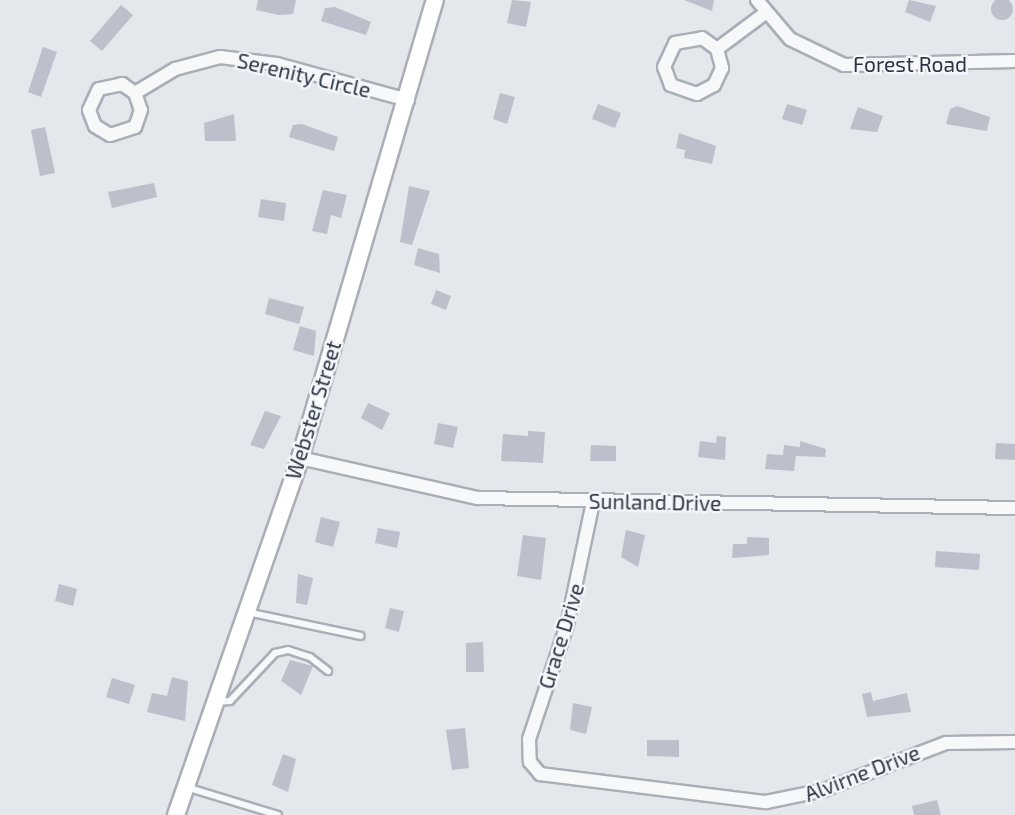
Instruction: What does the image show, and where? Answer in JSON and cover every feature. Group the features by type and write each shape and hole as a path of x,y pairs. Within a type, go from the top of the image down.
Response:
{"main road":[{"name":"Webster Street","path":"176,815 300,458 408,100 435,0"}],"street":[{"name":"Forest Road","path":"757,0 764,14 790,39 844,65 1015,62"},
{"path":"717,49 764,14"},
{"path":"702,38 717,49 722,68 714,85 697,94 671,84 664,67 675,43 702,38"},
{"name":"Serenity Circle","path":"135,93 192,62 234,57 408,100"},
{"path":"122,84 135,93 141,110 135,127 110,135 95,126 89,110 99,89 122,84"},
{"name":"Sunland Drive","path":"300,458 444,494 593,502 1015,508"},
{"name":"Grace Drive","path":"533,768 529,740 567,625 593,502"},
{"name":"Alvirne Drive","path":"533,768 558,780 766,802 824,790 946,743 1015,742"}],"lane":[{"path":"246,612 361,636"},
{"path":"215,702 230,701 281,651 310,657 328,671"},
{"path":"185,787 278,815"}],"building":[{"path":"998,-2 1006,-2 1013,5 1013,13 1006,20 998,20 991,13 991,5"},
{"path":"258,0 296,0 293,14 279,15 256,10"},
{"path":"512,0 531,2 526,27 507,23"},
{"path":"684,0 714,0 712,11"},
{"path":"909,0 936,6 930,22 905,12"},
{"path":"121,5 133,15 102,51 90,41"},
{"path":"335,7 371,22 366,35 321,21 325,8"},
{"path":"43,47 57,52 41,97 28,92"},
{"path":"500,93 515,97 507,124 493,119"},
{"path":"598,104 621,113 615,128 592,119"},
{"path":"787,104 807,110 802,125 782,119"},
{"path":"957,106 990,117 987,131 946,124 950,109"},
{"path":"858,107 883,116 877,132 850,129"},
{"path":"234,114 236,141 205,141 204,123"},
{"path":"302,124 338,137 334,151 289,137 293,125"},
{"path":"45,127 55,173 40,176 31,130"},
{"path":"679,133 716,146 712,164 684,158 685,150 676,148"},
{"path":"154,183 157,197 112,208 108,192"},
{"path":"409,186 430,191 412,245 400,242"},
{"path":"323,190 347,195 341,218 331,215 327,234 312,231"},
{"path":"261,199 286,203 284,221 258,217"},
{"path":"418,248 439,254 440,273 414,265"},
{"path":"436,290 451,296 446,310 431,304"},
{"path":"269,298 304,307 299,324 265,314"},
{"path":"300,326 316,331 314,356 293,350"},
{"path":"368,403 390,413 382,430 361,418"},
{"path":"265,411 281,416 264,449 250,445"},
{"path":"438,423 458,427 453,448 434,444"},
{"path":"528,431 545,432 543,463 501,461 503,434 528,436"},
{"path":"717,436 726,437 725,460 698,457 700,441 716,443"},
{"path":"800,441 826,449 825,457 796,456 794,471 765,469 767,454 783,455 784,445 800,447"},
{"path":"996,443 1015,444 1015,460 995,459"},
{"path":"591,445 616,446 616,461 590,461"},
{"path":"321,517 340,522 333,547 315,542"},
{"path":"378,528 400,532 397,548 375,543"},
{"path":"626,530 645,535 638,567 621,557"},
{"path":"523,535 546,538 541,580 517,576"},
{"path":"747,537 769,538 769,555 732,558 733,544 747,544"},
{"path":"936,551 980,554 979,570 935,567"},
{"path":"298,574 313,578 307,605 296,603"},
{"path":"59,584 77,589 73,606 55,601"},
{"path":"390,608 404,611 399,632 385,628"},
{"path":"483,642 484,672 466,672 466,643"},
{"path":"290,660 313,666 301,695 281,681"},
{"path":"172,677 188,681 185,721 147,712 152,693 167,696"},
{"path":"112,678 135,685 129,704 106,697"},
{"path":"871,692 873,701 907,693 911,712 867,717 862,694"},
{"path":"573,703 592,707 586,734 570,730"},
{"path":"465,728 469,768 452,770 446,730"},
{"path":"647,740 679,740 679,757 647,756"},
{"path":"283,754 296,759 288,792 272,785"},
{"path":"937,800 941,815 914,815 912,806"}]}
